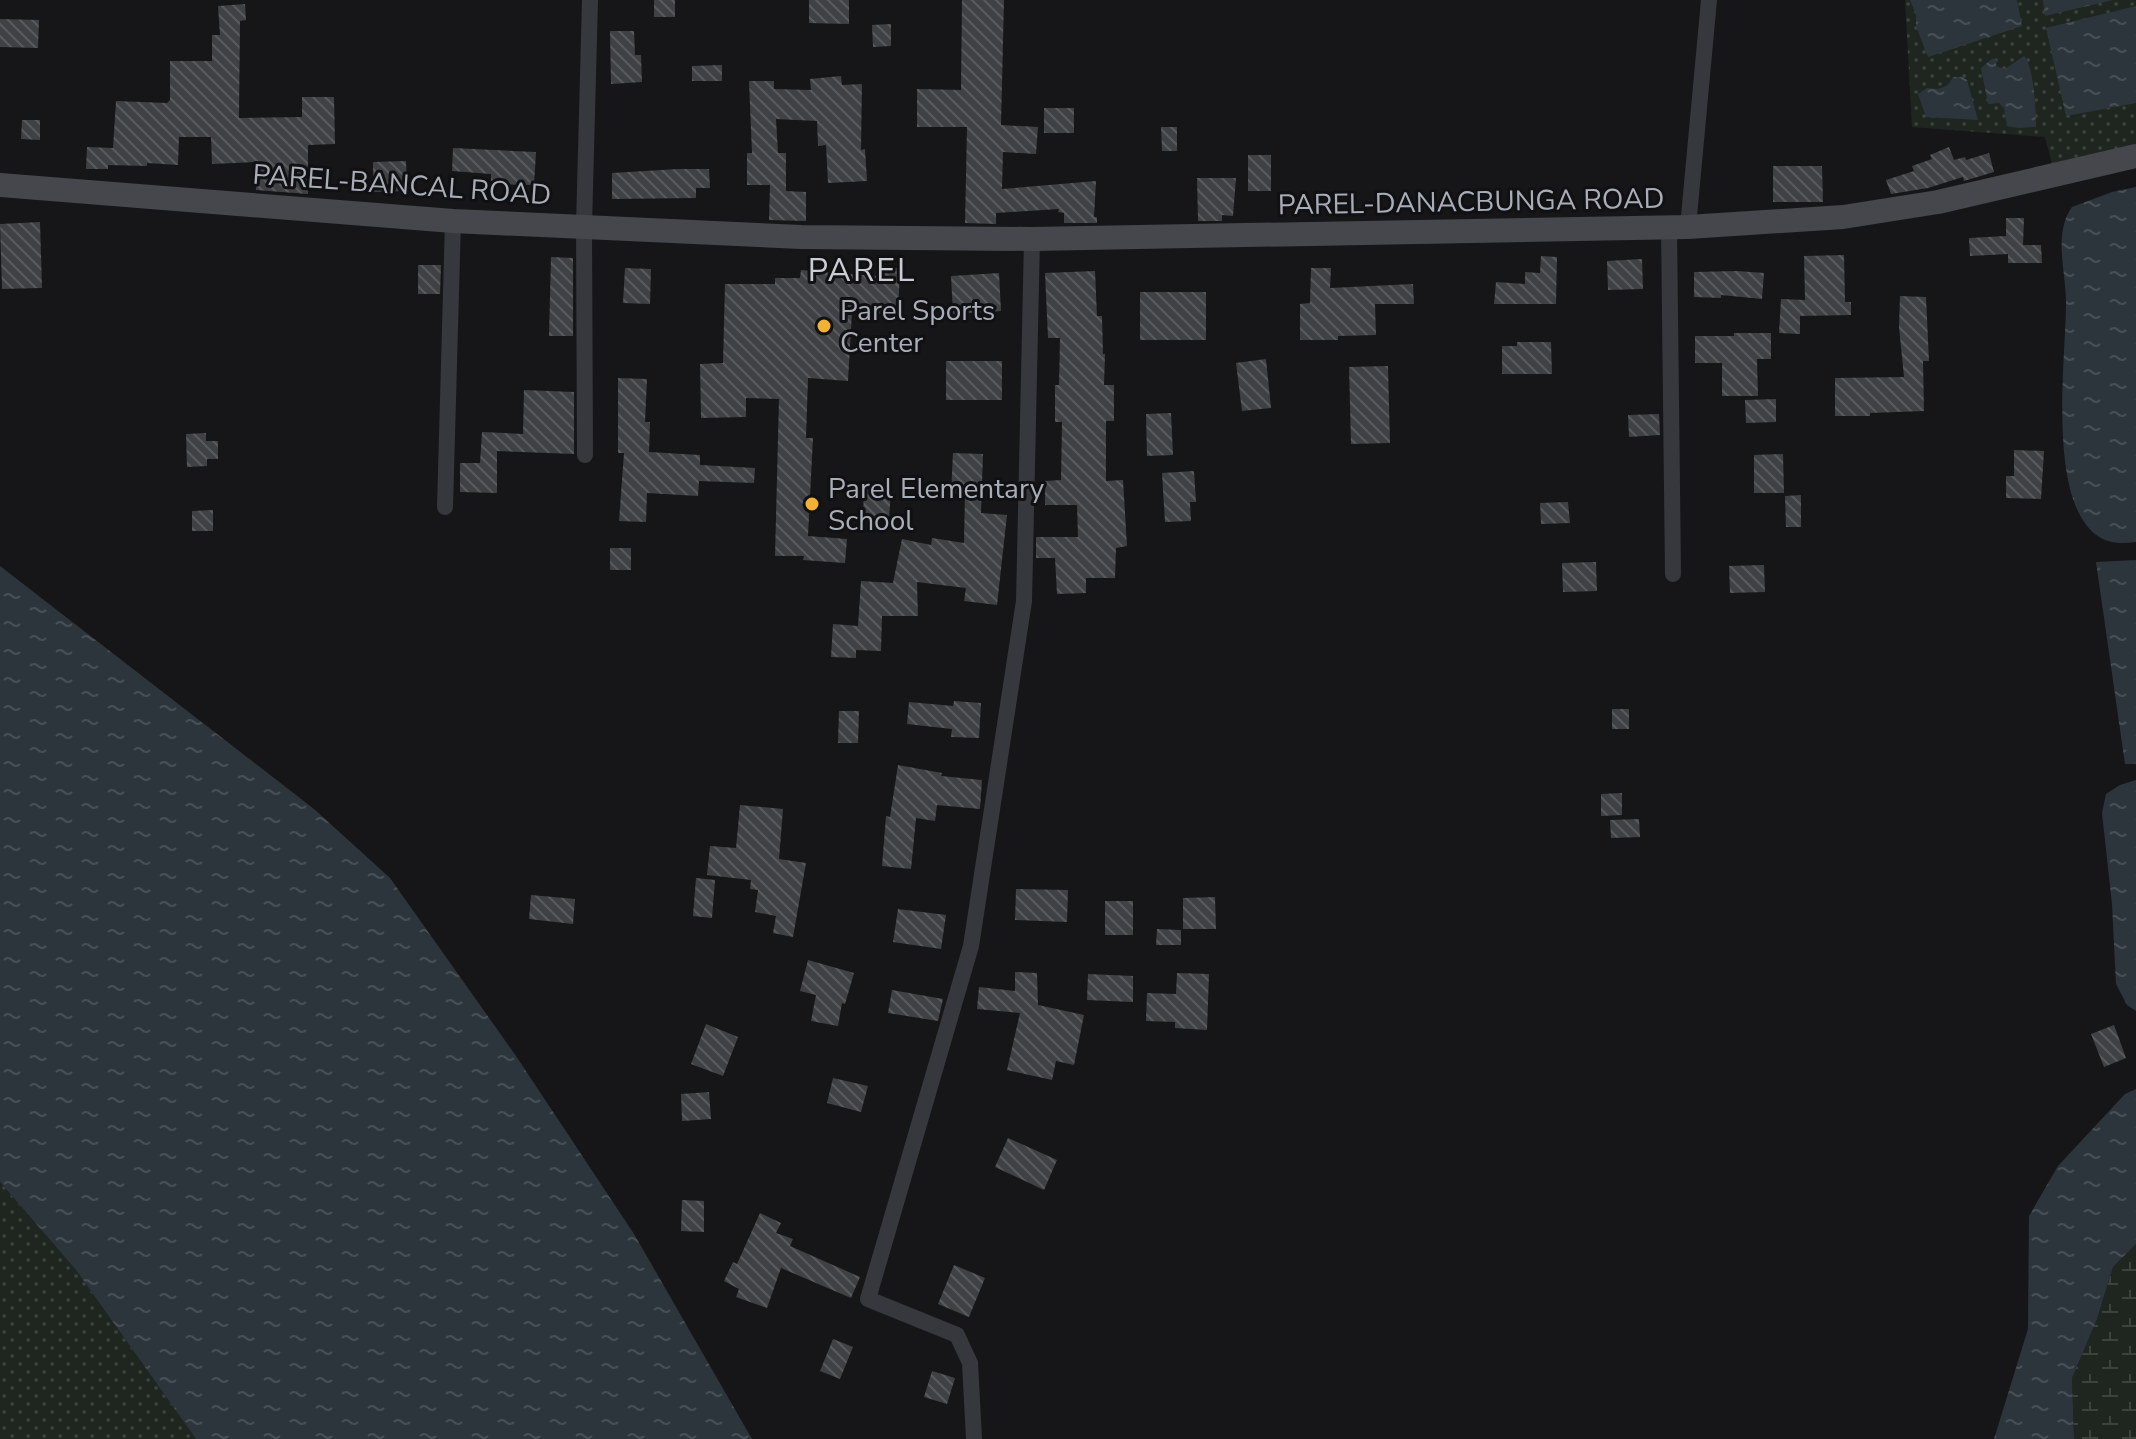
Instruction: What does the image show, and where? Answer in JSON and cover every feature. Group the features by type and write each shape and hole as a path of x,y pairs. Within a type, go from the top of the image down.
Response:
{"main road":[{"name":"PAREL-DANACBUNGA ROAD","path":"801,237 1032,239 1679,227 1843,217 1938,202 2136,156"},
{"name":"PAREL-BANCAL ROAD","path":"0,185 453,221 801,237"}],"street":[{"path":"585,455 584,226 590,0"},
{"path":"1673,574 1679,227 1709,0"},
{"path":"445,507 453,221"},
{"path":"974,1439 970,1363 957,1335 868,1299 973,931 1024,601 1032,239"}],"green space":[{"path":"1905,0 2136,0 2136,156 2055,175 2045,137 1912,127"},
{"path":"0,1182 76,1270 196,1439 0,1439"},
{"path":"2136,1244 2136,1439 2074,1439 2072,1378 2097,1319 2113,1267"}],"water":[{"path":"1910,0 2017,0 2022,26 1928,57"},
{"path":"2043,0 2113,0 2045,16"},
{"path":"2136,6 2136,103 2066,116 2046,28"},
{"path":"2024,56 2032,79 2036,127 2018,128 2007,126 2004,108 1999,103 1988,104 1981,68 1992,59 1997,60 1996,66 2005,69"},
{"path":"1953,77 1967,80 1978,120 1926,117 1918,94 1927,88 1939,89"},
{"path":"2136,187 2136,542 2120,543 2104,540 2095,534 2080,515 2070,489 2062,425 2066,302 2062,241 2066,218 2072,207"},
{"path":"2136,560 2136,764 2125,764 2096,562"},
{"path":"0,566 314,809 390,878 516,1056 634,1234 752,1439 196,1439 76,1270 0,1182"},
{"path":"2136,780 2136,1011 2127,1005 2116,984 2112,904 2102,813 2106,794"},
{"path":"2136,1089 2136,1244 2113,1267 2097,1319 2072,1378 2074,1439 1994,1439 2028,1329 2029,1216 2058,1166 2125,1094"}],"building":[{"path":"654,0 675,0 675,17 654,17"},
{"path":"809,0 849,0 849,24 809,23"},
{"path":"962,0 1004,0 1001,125 1038,127 1036,154 1003,152 1002,189 1096,181 1094,217 1097,217 1097,223 1064,223 1064,213 1058,212 1059,209 996,213 996,224 965,223 967,127 917,127 917,89 961,90"},
{"path":"245,4 246,20 240,21 239,118 302,117 302,97 334,97 335,144 308,145 308,194 256,190 256,162 212,164 211,137 179,137 178,165 147,163 147,166 108,165 108,169 86,169 87,147 113,148 116,101 167,103 170,100 170,61 212,61 212,35 220,35 218,6"},
{"path":"0,19 39,20 38,48 0,47"},
{"path":"891,24 891,46 873,47 872,25"},
{"path":"610,31 634,31 635,55 641,55 642,82 611,84"},
{"path":"722,65 722,81 692,81 692,66"},
{"path":"841,76 842,85 862,84 861,150 865,149 867,181 828,183 826,145 818,146 817,121 776,119 778,153 786,153 786,191 806,192 806,221 769,220 770,185 747,185 747,153 752,153 749,81 774,81 774,89 811,90 810,79"},
{"path":"1044,108 1074,108 1074,133 1044,133"},
{"path":"22,120 40,120 40,140 21,139"},
{"path":"1161,127 1177,127 1177,151 1162,151"},
{"path":"1949,147 1954,160 1989,153 1994,172 1964,181 1963,177 1928,188 1891,194 1886,180 1914,171 1912,166 1932,159 1930,155"},
{"path":"453,148 536,152 534,185 491,184 491,174 452,171"},
{"path":"1248,155 1271,155 1271,191 1248,191"},
{"path":"406,161 407,191 373,192 373,162"},
{"path":"1773,166 1822,166 1823,202 1773,202"},
{"path":"709,169 710,188 696,188 696,198 612,199 612,173"},
{"path":"1197,178 1236,178 1233,216 1222,215 1222,221 1198,221"},
{"path":"2006,218 2024,218 2023,245 2041,245 2042,263 2008,263 2008,254 1970,256 1969,238 2006,236"},
{"path":"40,222 42,288 2,289 0,224"},
{"path":"1844,255 1845,302 1851,302 1851,315 1800,316 1800,334 1779,333 1781,299 1805,300 1804,256"},
{"path":"1541,256 1557,257 1556,304 1494,304 1496,282 1525,284 1525,272 1540,273"},
{"path":"551,257 573,258 573,336 549,336"},
{"path":"1642,259 1643,289 1608,290 1607,261"},
{"path":"418,265 441,265 440,294 418,294"},
{"path":"876,267 900,268 898,315 852,312 848,381 808,378 806,438 813,438 808,536 847,539 845,563 803,560 804,556 775,556 779,399 746,398 746,417 701,418 700,364 723,363 725,284 775,284 775,278 800,278 801,270 876,276"},
{"path":"625,268 651,269 650,304 623,303"},
{"path":"1311,268 1331,268 1330,288 1413,284 1414,304 1375,304 1376,335 1338,336 1338,340 1300,340 1300,304 1310,303"},
{"path":"1095,271 1097,316 1102,316 1105,354 1104,385 1114,385 1114,421 1106,421 1106,481 1123,480 1127,546 1116,548 1115,578 1086,578 1086,593 1057,594 1055,558 1036,558 1036,537 1078,537 1077,505 1045,505 1045,481 1061,480 1062,422 1055,422 1060,338 1048,338 1045,273"},
{"path":"1694,272 1764,273 1762,299 1721,295 1721,298 1694,297"},
{"path":"999,273 1001,311 953,314 951,276"},
{"path":"1140,292 1206,292 1206,340 1140,340"},
{"path":"1900,296 1926,297 1929,361 1923,361 1924,411 1835,416 1835,378 1904,377 1899,327"},
{"path":"1734,333 1771,333 1771,359 1757,359 1758,396 1722,396 1722,363 1695,363 1695,336 1734,336"},
{"path":"1517,342 1551,342 1552,374 1502,374 1502,346 1517,346"},
{"path":"1266,359 1271,408 1242,411 1236,363"},
{"path":"946,361 1002,361 1002,400 946,400"},
{"path":"1388,366 1390,443 1351,444 1349,367"},
{"path":"618,378 647,379 645,422 650,422 649,452 700,455 700,465 755,468 754,483 699,481 698,496 647,493 646,522 619,521 624,453 618,453"},
{"path":"524,390 574,392 574,454 497,451 497,493 460,492 460,463 480,463 482,432 523,434"},
{"path":"1776,399 1776,422 1746,423 1745,400"},
{"path":"1171,413 1173,455 1147,456 1146,414"},
{"path":"1659,414 1660,435 1629,437 1628,415"},
{"path":"206,433 206,441 218,441 218,459 207,459 207,466 187,467 186,434"},
{"path":"2014,450 2044,451 2041,499 2006,498 2006,476 2014,476"},
{"path":"953,453 983,454 981,513 1007,515 997,605 964,601 966,588 917,582 918,616 882,616 881,651 856,650 856,658 831,657 833,624 858,626 861,581 893,583 902,539 931,545 932,538 964,543 965,494 951,493"},
{"path":"1783,454 1784,493 1754,493 1754,455"},
{"path":"1194,471 1196,502 1190,502 1191,521 1165,522 1162,473"},
{"path":"864,489 891,490 889,519 863,518"},
{"path":"1801,495 1801,527 1786,527 1785,496"},
{"path":"1568,502 1570,523 1541,524 1540,503"},
{"path":"213,510 213,531 192,531 192,511"},
{"path":"610,548 631,548 631,570 610,570"},
{"path":"1596,562 1597,591 1563,592 1562,563"},
{"path":"1764,565 1765,592 1730,593 1729,566"},
{"path":"954,701 981,703 979,738 951,737 952,729 907,724 909,702 953,706"},
{"path":"1612,709 1629,709 1629,729 1612,729"},
{"path":"839,711 859,711 858,743 838,743"},
{"path":"898,765 942,773 941,776 982,780 980,809 937,805 935,821 916,818 911,869 882,866 886,816 890,817"},
{"path":"1622,793 1622,815 1601,816 1601,794"},
{"path":"740,805 783,809 779,859 806,863 793,937 773,933 776,916 755,912 758,890 750,889 751,880 707,875 710,846 736,848"},
{"path":"1639,819 1640,837 1611,838 1610,820"},
{"path":"696,878 715,880 712,918 693,916"},
{"path":"1016,889 1068,890 1067,922 1015,920"},
{"path":"531,895 575,899 573,924 529,919"},
{"path":"1215,897 1216,929 1183,929 1183,898"},
{"path":"1105,901 1133,901 1133,935 1105,935"},
{"path":"898,909 946,915 941,949 893,942"},
{"path":"1157,929 1181,930 1181,945 1156,945"},
{"path":"808,960 854,973 845,1004 842,1003 838,1026 811,1021 816,995 800,991"},
{"path":"1015,972 1037,973 1038,1005 1084,1015 1074,1065 1056,1061 1052,1080 1007,1070 1020,1013 977,1009 979,987 1015,991"},
{"path":"1177,973 1209,974 1207,1030 1175,1028 1175,1022 1146,1021 1147,993 1176,994"},
{"path":"1088,974 1133,976 1133,1002 1087,1000"},
{"path":"892,990 943,999 938,1021 888,1013"},
{"path":"706,1024 738,1037 723,1076 691,1064"},
{"path":"2114,1025 2126,1058 2104,1067 2091,1034"},
{"path":"833,1078 868,1086 861,1112 827,1103"},
{"path":"709,1092 711,1119 682,1121 681,1094"},
{"path":"1008,1138 1057,1160 1044,1190 995,1167"},
{"path":"682,1200 704,1201 704,1232 681,1231"},
{"path":"760,1213 781,1223 776,1233 793,1239 790,1246 860,1277 851,1298 781,1268 767,1308 736,1297 739,1289 724,1281 733,1262 737,1264"},
{"path":"954,1265 985,1278 969,1317 938,1304"},
{"path":"833,1339 853,1347 840,1379 820,1371"},
{"path":"932,1371 955,1378 947,1404 924,1397"}],"place":[{"name":"Parel Sports Center","path":"824,326"},
{"name":"Parel Elementary School","path":"812,504"}],"district":[{"name":"PAREL","path":"862,270"}]}
